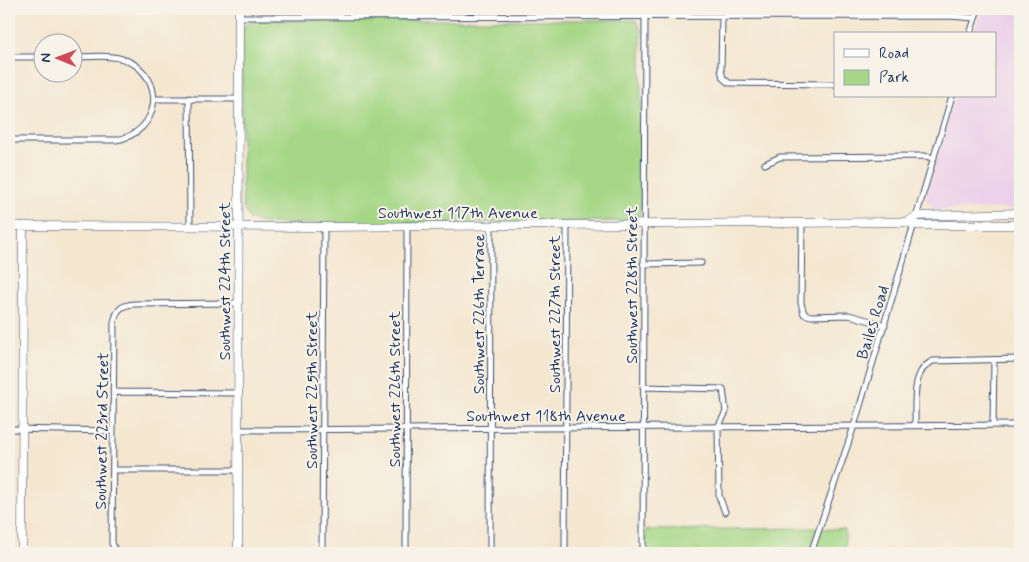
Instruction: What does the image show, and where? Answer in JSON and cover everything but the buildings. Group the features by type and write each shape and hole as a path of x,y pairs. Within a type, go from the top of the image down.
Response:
{"street":[{"path":"404,9 404,16"},
{"path":"479,9 479,16"},
{"path":"610,9 610,16"},
{"path":"680,9 680,17"},
{"path":"971,32 978,9"},
{"path":"239,13 404,16 949,16 975,18"},
{"name":"Southwest 224th Street","path":"238,553 239,13"},
{"path":"722,16 721,70 728,82 735,84 834,84"},
{"name":"Southwest 228th Street","path":"643,553 645,17"},
{"path":"9,57 32,57"},
{"path":"9,140 110,140 126,138 146,123 155,99 147,78 131,63 117,58 82,58"},
{"name":"Southwest 224th Street","path":"189,98 190,225"},
{"path":"910,223 917,216 951,98"},
{"path":"155,99 238,99"},
{"path":"766,164 780,157 924,156 934,158"},
{"path":"917,216 1020,213"},
{"path":"802,222 801,303 804,314 811,316 854,316 884,325"},
{"name":"Southwest 117th Avenue","path":"9,226 238,225 324,227 802,222 1020,225"},
{"name":"Bailes Road","path":"811,553 854,426 884,325 910,223"},
{"name":"Southwest 226th Street","path":"406,553 407,225"},
{"name":"Southwest 226th Terrace","path":"490,553 491,225"},
{"name":"Southwest 227th Street","path":"565,553 567,225"},
{"path":"22,553 24,226"},
{"name":"Southwest 225th Street","path":"322,553 324,227"},
{"path":"644,264 701,263"},
{"name":"Southwest 223rd Street","path":"116,553 112,543 114,323 119,308 134,304 237,303"},
{"path":"916,425 917,381 926,364 933,362 1020,359"},
{"path":"993,424 994,360"},
{"path":"643,387 718,388 723,390 726,399 724,418 718,427 719,496 725,512"},
{"path":"114,392 238,393"},
{"name":"Southwest 118th Avenue","path":"238,430 1020,424"},
{"path":"9,430 114,432"},
{"path":"113,470 238,470"}],"shaded area":[{"path":"981,9 1020,9 1020,209 933,209 930,203 927,202 926,195 954,98 996,98 996,32 975,32"}],"green space":[{"path":"258,20 636,20 641,30 641,209 639,216 628,221 300,224 263,223 250,220 243,208 242,186 242,33 246,24"},
{"path":"811,528 845,530 845,553 645,553 645,530"}]}
